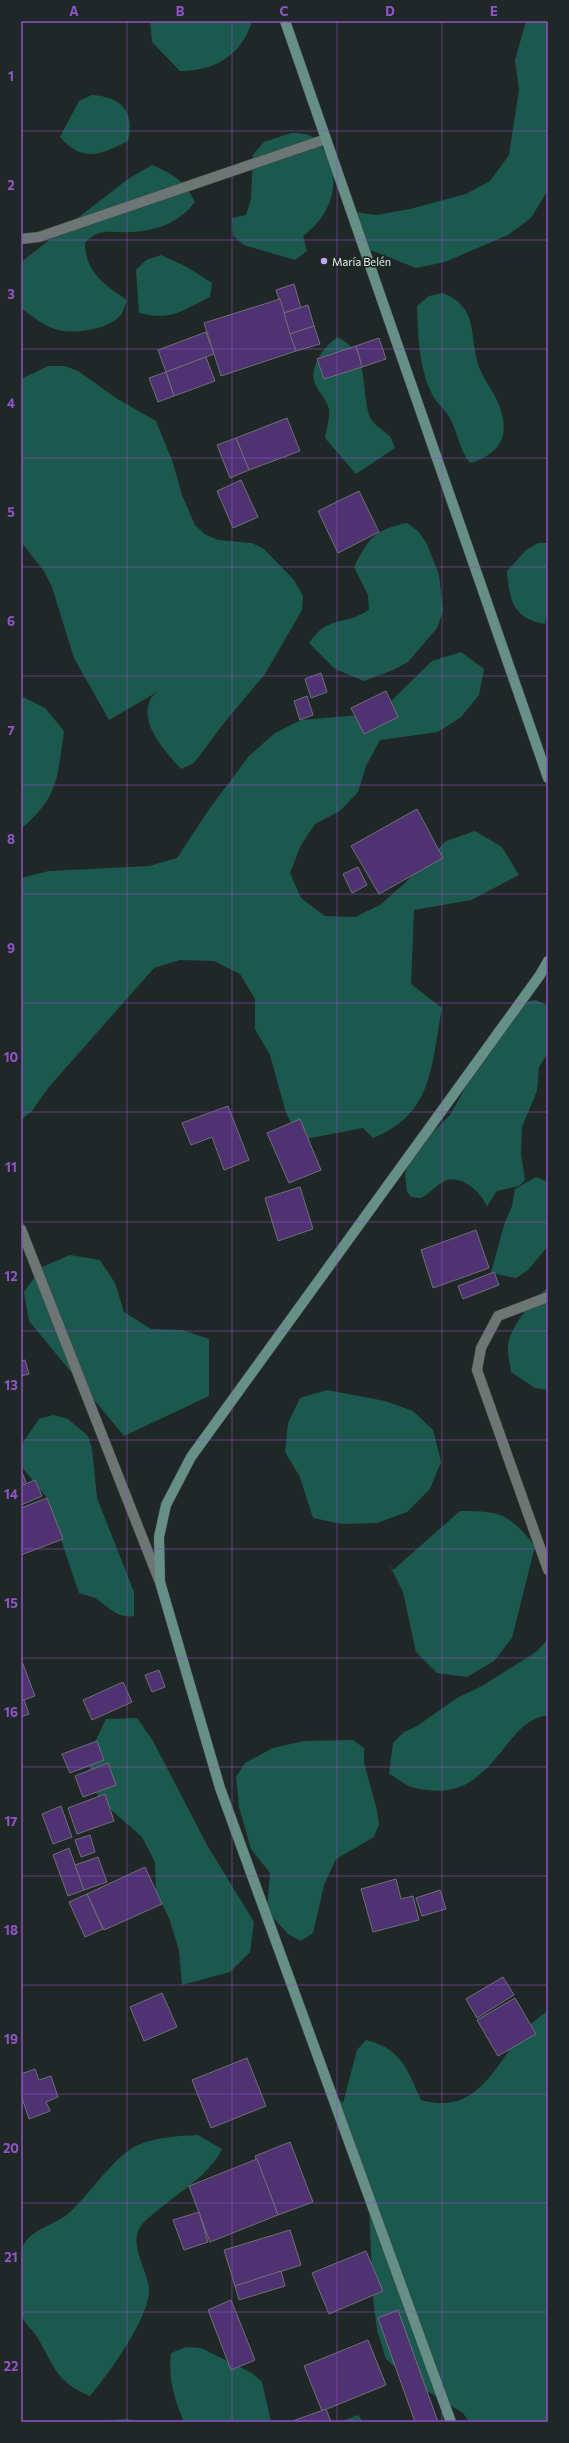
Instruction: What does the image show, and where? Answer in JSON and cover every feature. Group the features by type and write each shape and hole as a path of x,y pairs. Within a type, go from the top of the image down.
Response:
{"street":[{"path":"285,21 548,778"},
{"path":"21,239 39,237 326,139"},
{"path":"160,1582 159,1537 166,1505 191,1457 526,994 548,961"},
{"path":"21,1229 160,1582 220,1788 451,2422"},
{"path":"548,1297 498,1316 481,1348 477,1370 548,1570"}],"green space":[{"path":"150,21 252,21 241,43 234,52 225,59 205,68 180,71 152,42"},
{"path":"526,21 548,21 548,190 531,218 508,235 445,262 416,268 363,247 348,211 376,215 410,209 466,194 490,181 509,155 519,90 515,60"},
{"path":"92,95 111,99 124,108 129,121 130,130 128,141 109,150 92,154 76,151 60,137 79,101"},
{"path":"291,133 309,135 317,140 327,156 333,178 333,189 326,210 320,220 303,236 307,251 295,260 244,245 233,236 232,218 246,215 251,199 253,155 264,142"},
{"path":"152,165 166,171 178,179 187,189 195,202 182,216 166,225 138,232 101,233 94,235 85,243 88,262 92,270 111,289 127,300 120,316 106,325 97,328 79,331 62,331 37,320 21,308 21,262 128,179"},
{"path":"161,255 187,267 212,283 210,297 176,313 168,315 160,316 139,313 136,270 146,260"},
{"path":"443,293 455,299 463,306 468,315 479,367 498,403 503,419 504,428 499,444 488,455 470,463 463,452 450,418 432,394 424,373 420,351 417,306 429,296"},
{"path":"338,337 356,353 360,362 369,415 375,424 390,437 395,448 356,474 325,438 329,410 316,386 314,379 315,365 318,358 327,346"},
{"path":"48,366 65,366 78,371 116,398 156,421 173,463 182,495 195,525 206,535 219,540 252,543 264,549 294,580 303,596 302,610 265,674 224,723 194,763 181,769 156,738 148,719 150,700 152,696 159,691 109,720 74,658 52,587 44,571 21,542 21,379"},
{"path":"407,523 418,531 427,544 439,575 443,611 437,628 408,662 393,670 364,681 335,669 309,643 316,634 330,624 360,615 369,610 368,595 354,567 369,542 380,532"},
{"path":"538,543 548,543 548,599 545,624 526,618 519,612 511,599 507,571 526,550"},
{"path":"461,652 484,669 479,695 461,717 438,732 380,740 366,766 358,792 340,811 315,824 301,845 290,873 301,898 325,916 355,917 380,905 404,884 446,841 475,831 502,847 519,875 471,900 414,910 411,984 442,1008 435,1049 426,1085 419,1101 408,1115 393,1128 373,1138 363,1128 300,1140 286,1113 270,1055 255,1029 255,999 240,974 214,961 180,960 154,968 48,1088 32,1111 21,1120 21,878 49,871 149,866 177,858 210,808 249,756 275,733 301,720 361,715 390,702 432,661"},
{"path":"21,696 45,708 64,731 60,762 54,786 43,807 21,829"},
{"path":"536,1000 548,1006 548,1053 539,1067 537,1091 522,1127 521,1154 525,1180 519,1186 497,1191 487,1206 471,1186 459,1180 453,1179 444,1181 421,1198 411,1197 407,1192 405,1175 407,1166 424,1141 450,1115 473,1074 523,1006 529,1001"},
{"path":"536,1177 548,1182 548,1246 528,1270 516,1278 491,1273 504,1225 512,1206 515,1189"},
{"path":"70,1255 100,1260 115,1283 124,1312 151,1329 182,1330 209,1339 209,1396 124,1436 29,1321 24,1292 42,1267"},
{"path":"548,1288 548,1390 535,1388 511,1372 508,1344 518,1321 536,1298"},
{"path":"327,1390 385,1401 413,1411 433,1430 441,1462 430,1489 407,1512 377,1523 342,1524 313,1518 300,1477 285,1452 288,1423 300,1398"},
{"path":"53,1415 68,1419 88,1436 92,1449 97,1498 134,1592 134,1616 123,1616 118,1614 95,1598 79,1593 47,1498 21,1466 22,1444 39,1419"},
{"path":"460,1511 486,1512 504,1516 518,1527 535,1546 512,1638 494,1661 467,1677 437,1673 416,1652 403,1592 389,1564 393,1570"},
{"path":"548,1639 548,1715 535,1719 524,1726 477,1777 467,1784 456,1788 430,1790 412,1787 389,1774 393,1743 404,1732 417,1726 457,1698 482,1686 536,1652"},
{"path":"137,1718 153,1741 207,1845 254,1922 250,1952 230,1972 182,1985 179,1950 169,1918 156,1892 155,1862 142,1837 99,1799 89,1773 94,1744 106,1719"},
{"path":"353,1740 364,1748 364,1763 377,1810 379,1824 374,1837 336,1859 324,1885 313,1933 301,1941 288,1934 267,1911 270,1873 251,1849 239,1807 236,1777 245,1763 273,1748 304,1741"},
{"path":"548,2010 548,2422 469,2422 463,2413 409,2380 386,2359 377,2330 373,2298 369,2205 326,2086 343,2103 357,2050 366,2040 388,2049 396,2055 412,2079 421,2100 440,2103 456,2101 470,2095 482,2085 493,2073 523,2032"},
{"path":"198,2135 222,2149 210,2167 202,2175 150,2216 138,2231 138,2252 149,2287 148,2299 144,2313 117,2360 90,2396 79,2391 63,2379 35,2334 21,2315 20,2264 21,2252 24,2244 34,2233 63,2218 77,2206 112,2166 129,2150 145,2142 175,2136"},
{"path":"186,2347 201,2348 252,2373 262,2382 271,2422 184,2422 177,2405 171,2380 170,2362 171,2353"},
{"path":"358,2415 363,2422 340,2422"},
{"path":"127,2419 142,2422 81,2422"}],"building":[{"path":"294,284 301,308 284,313 276,290"},
{"path":"280,299 296,351 221,376 204,323"},
{"path":"308,305 314,326 290,334 284,313"},
{"path":"314,326 320,344 296,351 290,334"},
{"path":"206,332 214,354 166,372 158,350"},
{"path":"379,338 386,359 362,367 356,346"},
{"path":"356,346 362,367 324,379 317,359"},
{"path":"206,357 215,381 174,396 166,372"},
{"path":"166,372 174,396 158,402 149,378"},
{"path":"287,418 300,451 249,470 236,438"},
{"path":"236,438 249,470 230,478 217,445"},
{"path":"241,480 258,517 233,528 217,491"},
{"path":"359,491 379,532 338,553 318,511"},
{"path":"321,673 327,692 311,698 305,679"},
{"path":"386,691 398,717 364,734 351,708"},
{"path":"307,696 313,715 300,720 294,701"},
{"path":"417,809 443,858 379,894 351,846"},
{"path":"358,867 367,885 352,893 343,874"},
{"path":"228,1106 249,1160 224,1170 212,1137 191,1145 182,1123"},
{"path":"300,1119 321,1170 289,1183 267,1133"},
{"path":"300,1187 313,1229 278,1241 265,1198"},
{"path":"476,1230 489,1268 433,1288 421,1250"},
{"path":"494,1272 499,1285 463,1299 458,1286"},
{"path":"25,1360 29,1374 21,1376 21,1361"},
{"path":"21,1470 26,1482 21,1485"},
{"path":"35,1480 42,1496 21,1505 21,1486"},
{"path":"47,1498 63,1539 21,1555 21,1508"},
{"path":"21,1659 35,1696 21,1701"},
{"path":"159,1670 165,1687 152,1692 145,1675"},
{"path":"123,1682 132,1702 92,1720 83,1700"},
{"path":"24,1700 29,1714 21,1717 21,1701"},
{"path":"97,1741 104,1760 70,1773 62,1754"},
{"path":"108,1763 116,1785 83,1797 75,1776"},
{"path":"105,1794 114,1821 77,1834 68,1808"},
{"path":"61,1806 72,1837 53,1844 42,1814"},
{"path":"90,1835 95,1852 81,1857 75,1840"},
{"path":"69,1848 84,1890 68,1896 53,1855"},
{"path":"98,1857 107,1882 84,1890 75,1865"},
{"path":"145,1867 162,1904 104,1930 87,1894"},
{"path":"396,1879 401,1899 413,1896 419,1920 373,1932 361,1889"},
{"path":"440,1890 446,1909 422,1916 416,1898"},
{"path":"87,1894 103,1929 85,1937 69,1902"},
{"path":"503,1977 514,1995 477,2018 466,1999"},
{"path":"162,1993 177,2027 144,2041 130,2007"},
{"path":"515,1998 536,2034 498,2056 477,2020"},
{"path":"247,2058 266,2106 211,2128 192,2080"},
{"path":"35,2069 39,2080 51,2076 58,2097 46,2102 50,2111 29,2119 21,2095 21,2074"},
{"path":"290,2142 313,2202 278,2215 255,2156"},
{"path":"257,2159 278,2215 210,2242 189,2186"},
{"path":"199,2212 208,2242 184,2250 173,2220"},
{"path":"290,2230 301,2265 235,2286 224,2250"},
{"path":"366,2251 383,2291 329,2314 312,2273"},
{"path":"281,2271 285,2286 239,2300 235,2286"},
{"path":"231,2300 255,2360 231,2370 208,2310"},
{"path":"398,2310 438,2422 415,2422 378,2318"},
{"path":"368,2340 386,2385 322,2411 304,2366"},
{"path":"326,2409 331,2422 290,2422"}],"place":[{"name":"María Belén","path":"324,261"}]}
